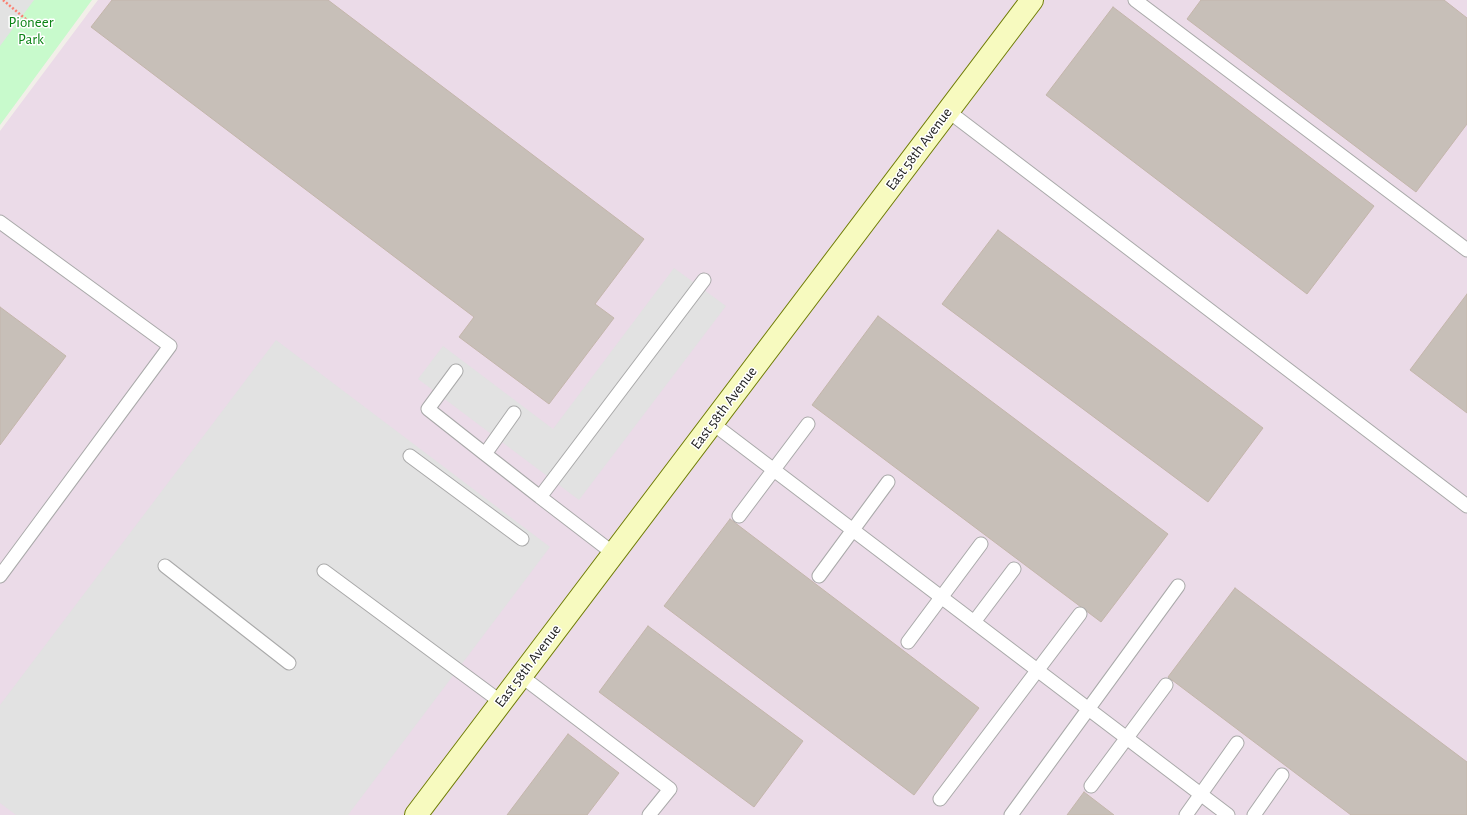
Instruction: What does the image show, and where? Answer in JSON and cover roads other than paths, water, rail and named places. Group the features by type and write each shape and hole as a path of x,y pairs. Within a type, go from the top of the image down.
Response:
{"street":[{"name":"East 58th Avenue","path":"416,815 1032,0"}],"lane":[{"path":"1135,0 1467,250"},
{"path":"948,111 1467,506"},
{"path":"0,222 170,346 0,576"},
{"path":"540,497 704,280"},
{"path":"456,371 428,410 613,553"},
{"path":"485,454 514,413"},
{"path":"712,423 1228,815"},
{"path":"739,516 808,424"},
{"path":"410,456 522,539"},
{"path":"819,576 888,482"},
{"path":"908,642 981,544"},
{"path":"165,566 289,663"},
{"path":"974,622 1014,569"},
{"path":"324,571 501,702"},
{"path":"1011,815 1178,586"},
{"path":"940,799 1080,614"},
{"path":"521,676 670,789 649,815"},
{"path":"1091,786 1166,685"},
{"path":"1186,815 1237,743"},
{"path":"1254,815 1282,775"}],"park label":[{"name":"Pioneer Park","path":"31,30"}]}
